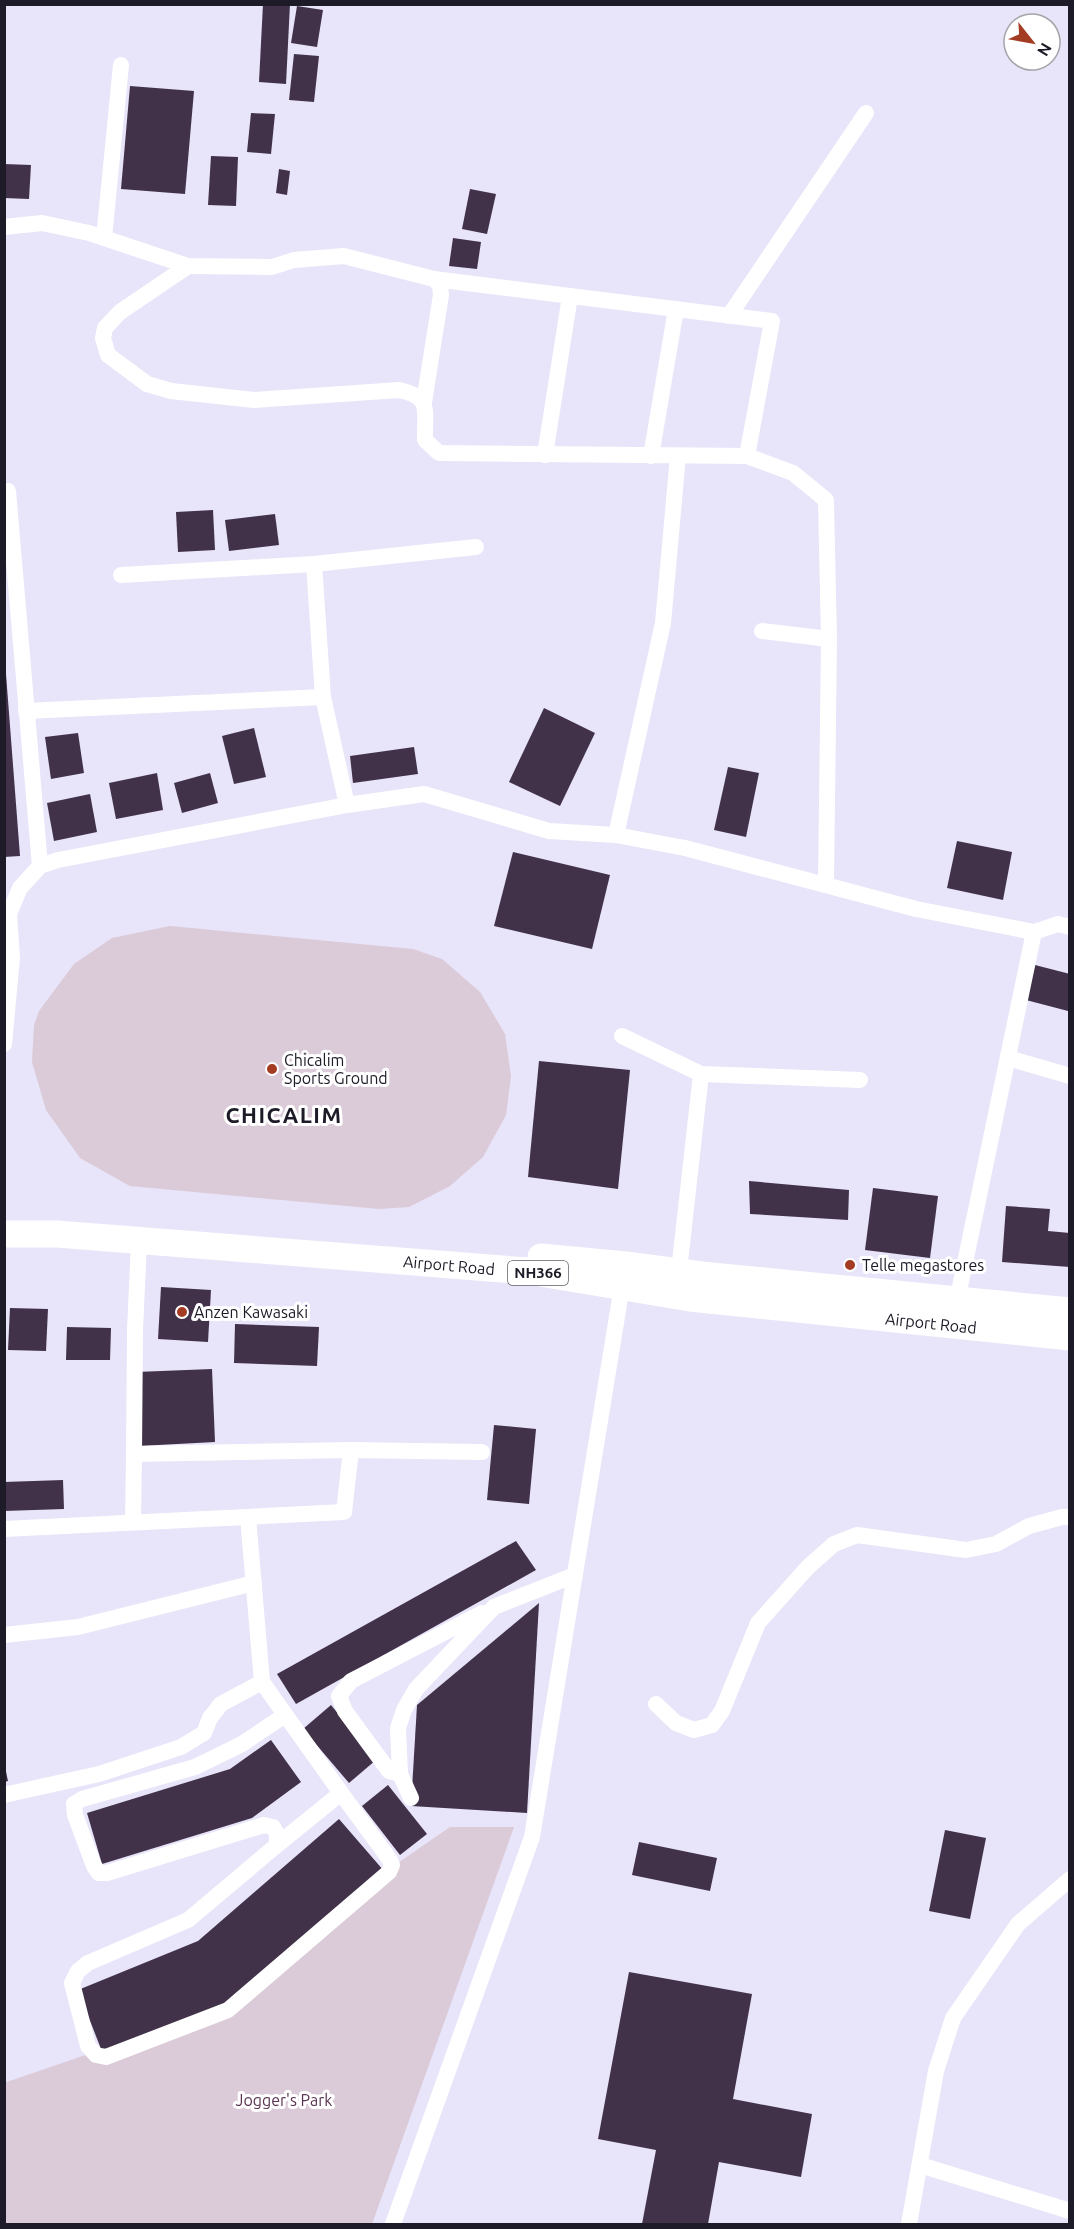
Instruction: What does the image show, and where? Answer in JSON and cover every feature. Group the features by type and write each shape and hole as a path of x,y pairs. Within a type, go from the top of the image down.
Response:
{"highway":[{"name":"Airport Road","path":"4,1221 229,1232 430,1246 626,1265 678,1284 1070,1337"},
{"name":"Airport Road","path":"4,1234 57,1234 528,1271 622,1286 678,1284 957,1301 1070,1311"}],"street":[{"path":"104,238 122,65"},
{"path":"729,316 866,113"},
{"path":"4,227 42,223 104,238 188,266 272,267 294,260 344,256 434,279 772,321 747,456"},
{"path":"188,266 120,312 105,328 103,338 108,355 147,384 171,391 254,400 399,390 417,394 424,402"},
{"path":"434,279 440,285 441,295 424,402 425,440 439,453 747,456 793,473 826,500 829,639 826,884"},
{"path":"545,455 570,296"},
{"path":"651,456 676,309"},
{"path":"616,835 663,622 678,456"},
{"path":"8,491 40,867"},
{"path":"121,575 314,564 476,548"},
{"path":"314,564 323,697 347,805"},
{"path":"762,631 829,639"},
{"path":"26,711 323,697"},
{"path":"4,1044 12,958 9,914 20,888 40,867 58,860 347,805 424,794 549,831 616,835 685,848 916,909 1034,932 1058,924 1070,927"},
{"path":"957,1301 1034,932"},
{"path":"622,1036 701,1074 860,1080"},
{"path":"1008,1058 1070,1076"},
{"path":"678,1284 701,1074"},
{"path":"133,1522 135,1330 139,1241"},
{"path":"393,2224 532,1838 622,1286"},
{"path":"134,1454 351,1450 482,1452"},
{"path":"4,1528 344,1512 351,1450"},
{"path":"656,1704 676,1723 694,1730 712,1725 722,1711 758,1623 808,1567 834,1544 856,1535 966,1550 996,1544 1029,1527 1062,1516 1070,1517"},
{"path":"248,1517 262,1682 390,1860 392,1865 389,1872 228,2010 105,2057 96,2055 88,2046 72,1983 78,1971 88,1963 188,1920 341,1793"},
{"path":"399,1774 389,1771 345,1711 339,1696 351,1681 494,1606 575,1575"},
{"path":"4,1635 78,1627 254,1583"},
{"path":"411,1798 399,1774 398,1728 404,1710 416,1689 494,1606"},
{"path":"4,1795 99,1774 181,1747 204,1733 210,1718 221,1704 262,1682"},
{"path":"277,1845 277,1834 273,1827 264,1825 107,1873 99,1873 94,1866 75,1815 74,1804 82,1799 195,1767 242,1744 285,1715"},
{"path":"909,2224 936,2071 953,2018 1018,1924 1070,1879"},
{"path":"920,2165 1070,2211"}],"green space":[{"name":"Chicalim Sports Ground","path":"170,926 413,949 442,959 480,992 505,1034 511,1076 506,1115 483,1157 450,1186 409,1207 379,1209 130,1186 80,1158 46,1110 32,1062 34,1025 39,1011 74,964 112,938"},
{"name":"Jogger's Park","path":"450,1827 514,1827 372,2224 5,2224 4,2083 103,2049 327,1912"}],"building":[{"path":"263,4 290,4 286,84 259,82"},
{"path":"297,6 323,10 317,47 291,43"},
{"path":"294,54 319,56 314,102 289,100"},
{"path":"130,86 194,91 185,194 121,189"},
{"path":"251,113 275,114 271,154 247,152"},
{"path":"211,156 238,157 236,206 208,205"},
{"path":"4,164 31,165 29,199 4,198"},
{"path":"279,169 290,171 287,195 276,193"},
{"path":"470,189 496,194 487,234 462,229"},
{"path":"453,238 481,242 477,269 449,266"},
{"path":"213,510 215,550 178,552 176,512"},
{"path":"275,514 279,545 229,551 225,520"},
{"path":"4,674 6,674 20,856 4,857"},
{"path":"544,708 595,733 560,806 509,782"},
{"path":"254,728 266,777 234,784 222,736"},
{"path":"78,733 84,773 51,779 45,737"},
{"path":"414,747 418,774 353,783 350,756"},
{"path":"728,767 759,773 746,837 714,830"},
{"path":"157,773 163,810 116,819 109,783"},
{"path":"210,773 218,803 182,813 174,783"},
{"path":"90,794 97,832 54,841 47,803"},
{"path":"957,841 1012,852 1003,900 947,888"},
{"path":"513,852 610,875 592,949 494,926"},
{"path":"1035,965 1070,974 1068,1011 1026,1000"},
{"path":"539,1061 630,1070 618,1189 528,1177"},
{"path":"749,1181 849,1190 848,1220 750,1214"},
{"path":"873,1188 938,1196 930,1258 865,1250"},
{"path":"1006,1206 1050,1209 1048,1231 1070,1233 1070,1267 1002,1262"},
{"path":"161,1287 211,1290 208,1342 158,1339"},
{"path":"10,1308 48,1309 46,1351 8,1350"},
{"path":"235,1324 319,1327 317,1366 234,1363"},
{"path":"67,1327 111,1328 110,1360 66,1360"},
{"path":"212,1369 215,1442 139,1446 136,1372"},
{"path":"494,1425 536,1429 529,1504 487,1500"},
{"path":"63,1480 64,1509 4,1511 4,1482"},
{"path":"516,1541 536,1570 296,1704 277,1674"},
{"path":"539,1603 527,1813 411,1806 417,1705"},
{"path":"331,1705 376,1760 349,1783 303,1729"},
{"path":"271,1740 301,1782 252,1818 102,1864 87,1813 230,1769"},
{"path":"4,1762 8,1781 4,1782"},
{"path":"388,1785 427,1834 400,1855 362,1806"},
{"path":"339,1819 384,1871 228,2006 103,2054 78,1990 198,1941"},
{"path":"945,1830 986,1838 970,1919 929,1911"},
{"path":"639,1842 717,1858 710,1891 632,1875"},
{"path":"629,1972 752,1994 733,2099 812,2114 801,2177 719,2162 708,2224 642,2224 656,2150 598,2139"}],"place":[{"name":"Chicalim Sports Ground","path":"272,1069"},
{"name":"Telle megastores","path":"850,1265"},
{"name":"Anzen Kawasaki","path":"182,1312"}],"district":[{"name":"CHICALIM","path":"284,1115"}]}
